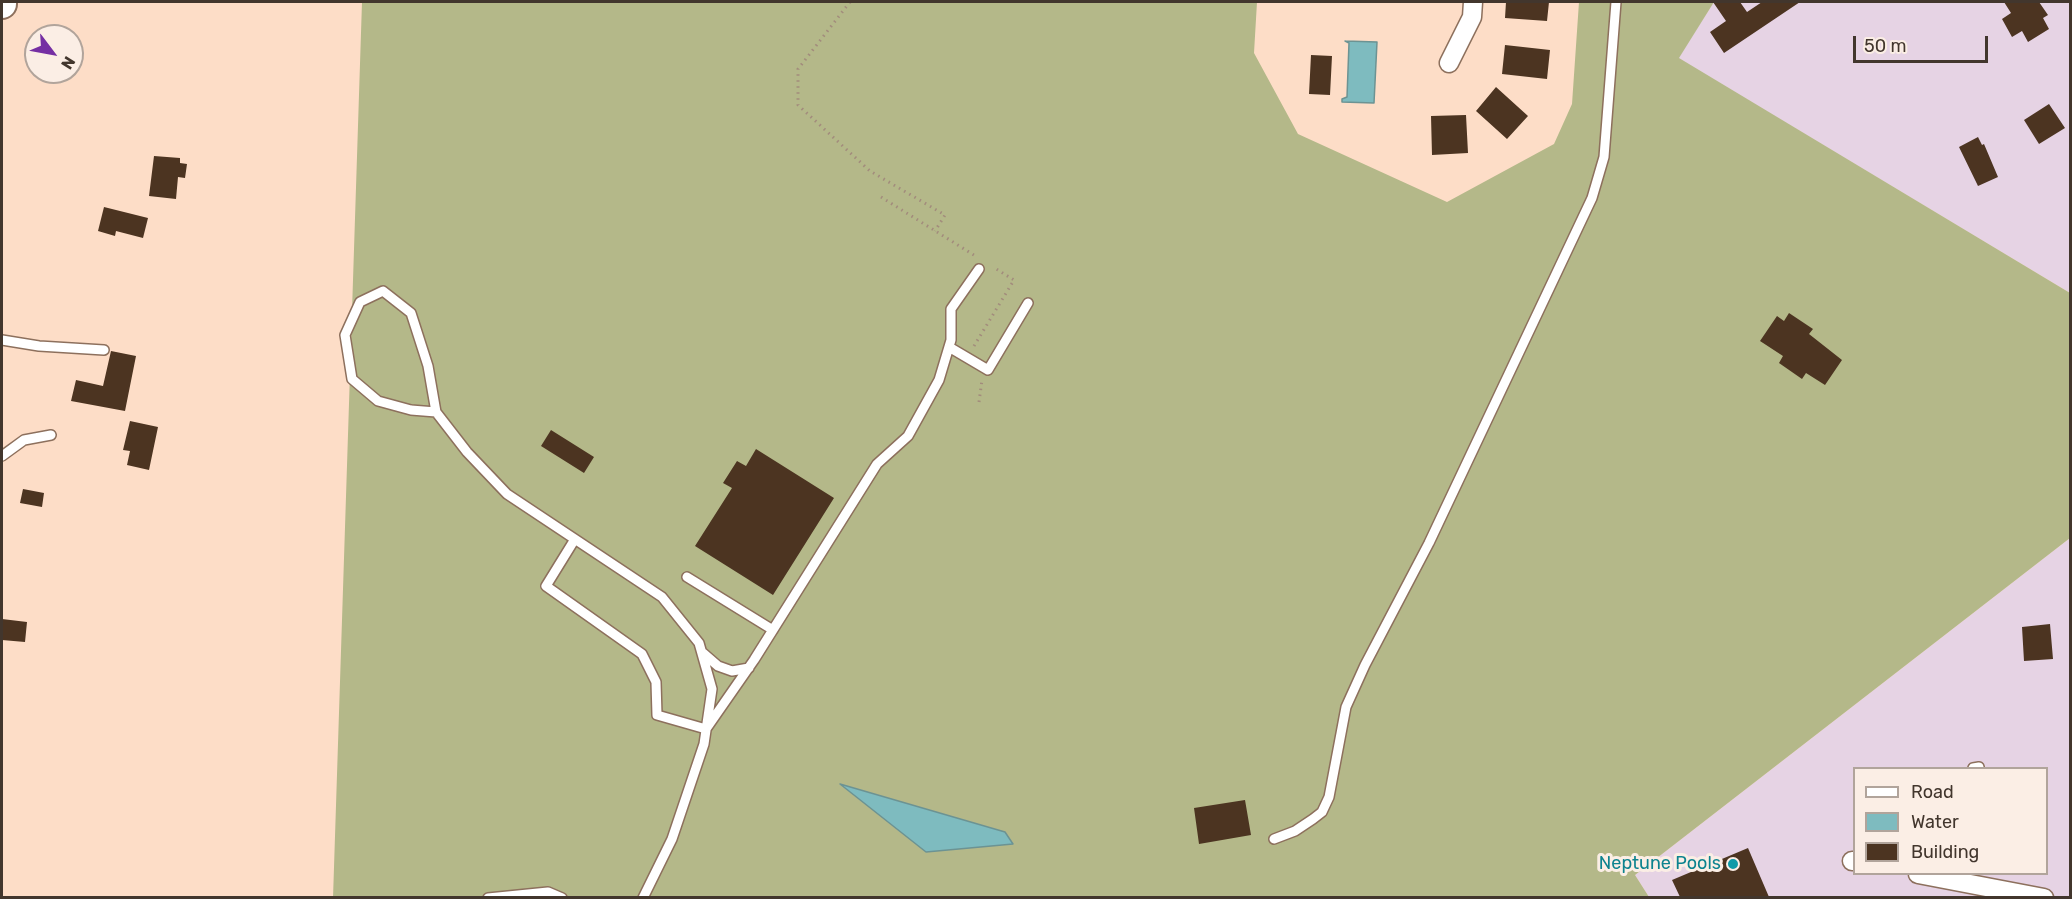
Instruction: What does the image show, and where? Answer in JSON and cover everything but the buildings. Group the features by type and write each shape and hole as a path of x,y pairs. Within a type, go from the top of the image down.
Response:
{"street":[{"path":"1449,63 1472,17 1473,2"},
{"path":"1928,875 2044,897"}],"lane":[{"path":"1274,839 1296,831 1313,819 1325,804 1341,727 1356,686 1429,543 1592,198 1604,157 1616,2"},
{"path":"706,729 749,668 877,464 908,436 939,380 949,347 951,309 979,269"},
{"path":"435,412 411,410 378,401 352,380 345,335 360,302 383,291 411,313 428,366 435,412 466,452 507,494 662,597 699,643 712,689 704,744 672,839 643,897"},
{"path":"949,347 988,370 1028,303"},
{"path":"2,340 104,350"},
{"path":"2,456 24,440 51,435"},
{"path":"575,539 546,586 642,654 656,682 657,714 706,729"},
{"path":"687,578 773,630"},
{"path":"702,653 718,666 732,671 749,668"},
{"path":"488,897 548,892 562,897"}],"path":[{"path":"850,2 798,69 798,105 870,171 945,215 935,231"}],"shaded area":[{"path":"1714,2 2070,2 2070,293 1678,58"},
{"path":"2070,538 2070,897 1649,897 1635,875"}],"green space":[{"path":"362,2 1257,2 1254,53 1298,134 1447,202 1554,144 1572,104 1579,2 1714,2 1679,58 2070,293 2070,538 1635,875 1649,897 333,898"}],"water":[{"path":"1345,41 1377,42 1374,103 1342,102 1342,99 1347,97 1349,43"},
{"path":"840,784 1005,832 1013,844 926,852"}],"place":[{"name":"Neptune Pools","path":"1733,864"}]}
